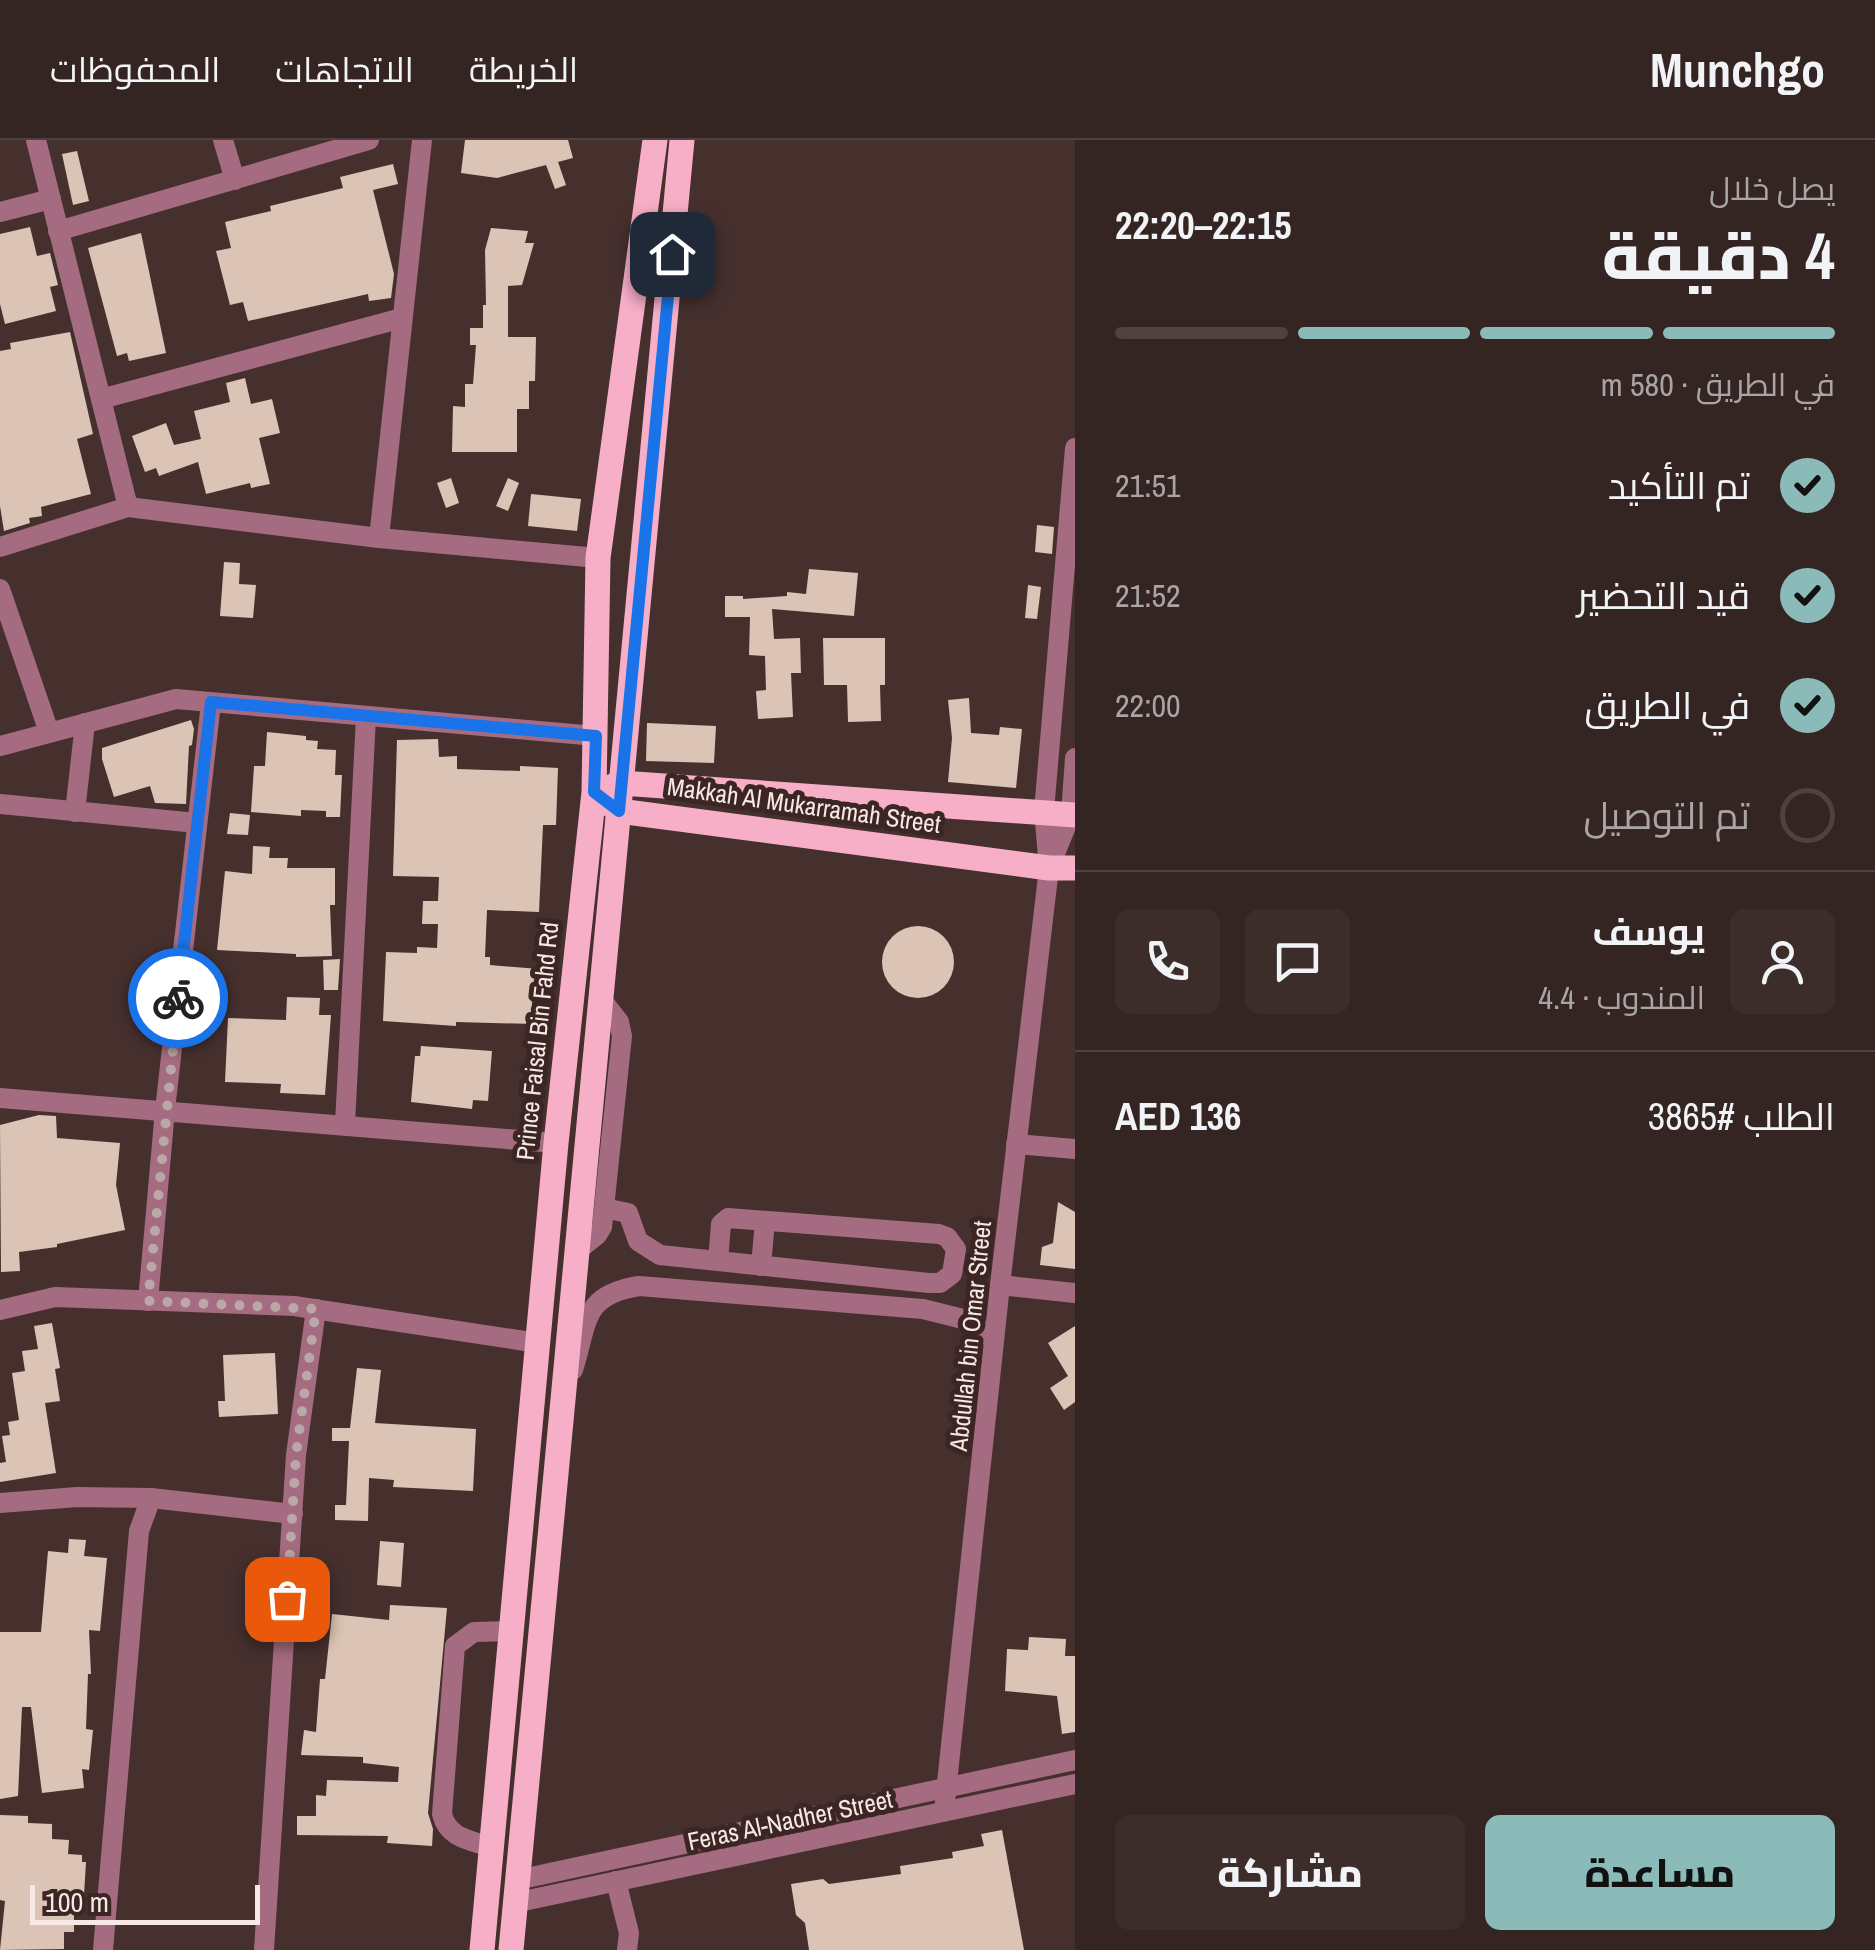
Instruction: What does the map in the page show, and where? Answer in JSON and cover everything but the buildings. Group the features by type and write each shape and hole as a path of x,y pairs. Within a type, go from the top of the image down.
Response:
{"main road":[{"name":"Prince Faisal Bin Fahd Rd","path":"482,1950 556,1142 594,792 598,558 654,140"},
{"path":"511,1950 682,140"},
{"name":"Makkah Al Mukarramah Street","path":"594,792 622,784 1073,814"},
{"name":"Makkah Al Mukarramah Street","path":"594,792 619,811 1062,868"}],"street":[{"path":"36,140 128,507"},
{"path":"223,140 235,180"},
{"path":"58,231 369,140"},
{"path":"379,538 422,140"},
{"path":"0,212 50,199"},
{"path":"101,398 402,318"},
{"name":"Abdullah bin Omar Street","path":"1062,868 1044,811 1070,555 1075,448"},
{"path":"0,547 128,507 379,538 598,558"},
{"path":"0,589 50,732"},
{"path":"0,746 176,699 596,736"},
{"path":"148,1301 165,1110 211,702"},
{"path":"346,1124 366,717"},
{"path":"75,812 85,723"},
{"name":"Abdullah bin Omar Street","path":"944,1811 1016,1144 1073,814 1075,758"},
{"path":"0,804 198,823"},
{"path":"577,1251 602,1227 622,1036 619,1022 601,999"},
{"path":"0,1098 556,1142"},
{"path":"1016,1144 1075,1149"},
{"path":"604,1208 628,1213 638,1240 660,1255 928,1284 946,1280 956,1268 956,1250 948,1236 939,1234 724,1220 718,1261"},
{"path":"761,1266 765,1222"},
{"path":"1000,1285 1075,1293"},
{"path":"562,1404 594,1304 608,1294 639,1286 923,1309 962,1319 994,1339"},
{"path":"0,1310 56,1297 316,1309 538,1343"},
{"path":"264,1950 296,1455 316,1309"},
{"path":"0,1503 77,1497 152,1498 293,1514"},
{"path":"103,1950 139,1531 152,1498"},
{"path":"491,1848 453,1834 445,1828 442,1814 455,1646 474,1632 511,1631"},
{"name":"Feras Al-Nadher Street","path":"516,1892 946,1787 1075,1760"},
{"name":"Feras Al-Nadher Street","path":"516,1892 616,1881 1075,1784"},
{"path":"616,1881 629,1933 627,1950"}],"way so far":[{"path":"178,998 148,1301 316,1309 296,1455 287,1599"}],"route":[{"path":"178,998 211,702 596,736 594,792 619,811 672,254"}]}
